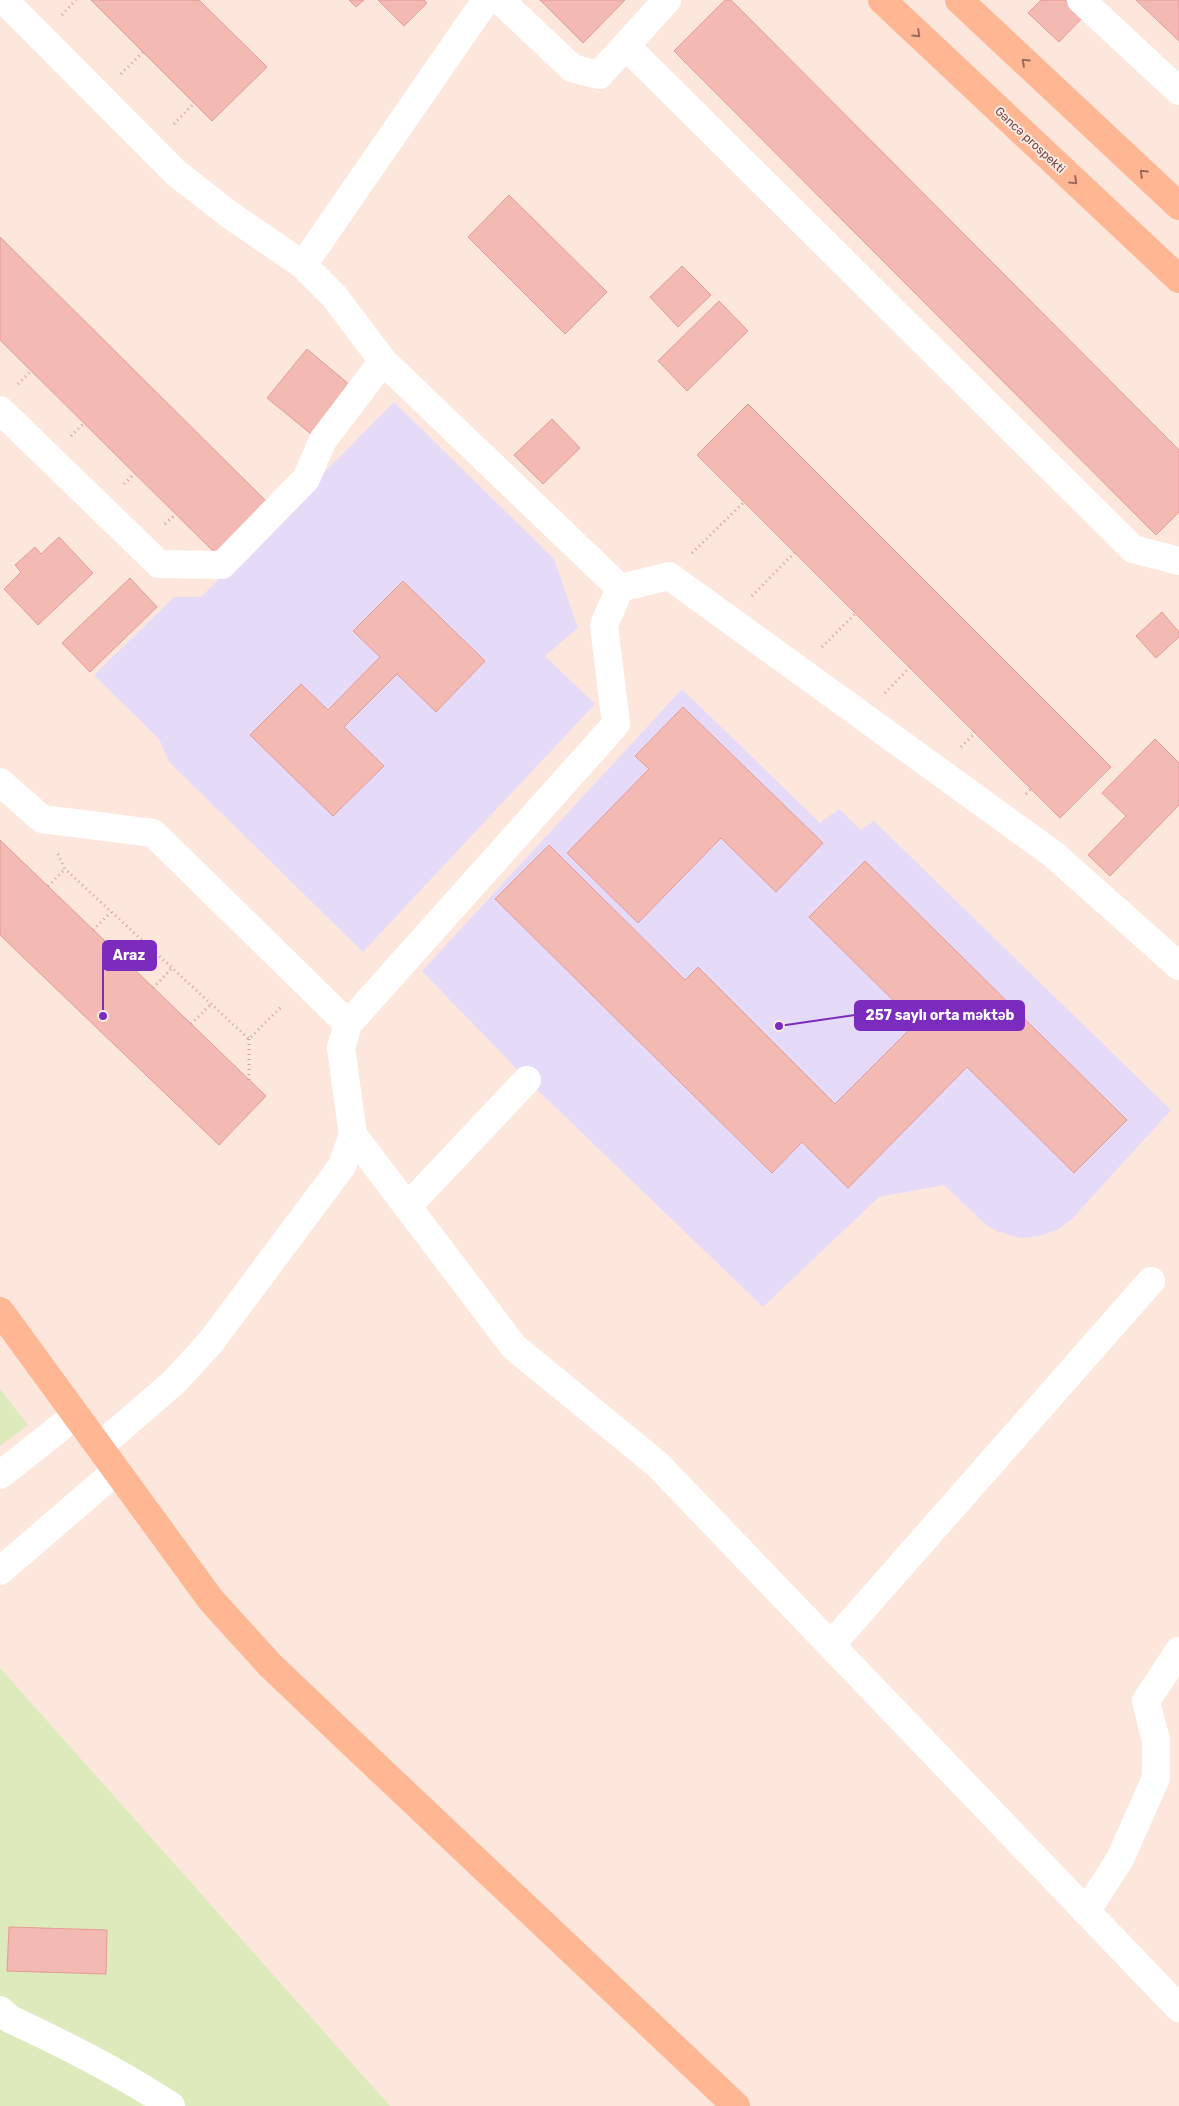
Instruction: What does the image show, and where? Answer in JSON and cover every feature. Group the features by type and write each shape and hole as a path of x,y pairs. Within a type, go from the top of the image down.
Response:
{"main road":[{"name":"Gəncə prospekti","path":"882,0 1179,279"},
{"path":"971,4 1179,206"},
{"path":"0,1310 211,1600 270,1665 736,2106"}],"street":[{"path":"303,265 486,0"},
{"path":"500,0 572,68 599,75 667,0"},
{"path":"1081,0 1179,91"},
{"path":"4,7 176,173 230,215 303,265 334,296 383,362 620,588"},
{"path":"626,46 1133,549 1179,561"},
{"path":"0,410 159,564 222,565 306,478 323,440 383,362"},
{"path":"620,588 668,576 1053,854 1179,966"},
{"path":"99,1447 174,1382 210,1342 342,1166 353,1135 341,1048 348,1024 616,724 604,625 620,588"},
{"path":"0,782 42,819 153,833 348,1024"},
{"path":"407,1207 527,1080"},
{"path":"353,1135 514,1347 657,1464 1179,2008"},
{"path":"831,1645 1151,1281"},
{"path":"0,1475 76,1416"},
{"path":"0,1571 116,1471"},
{"path":"1086,1912 1120,1859 1156,1778 1156,1740 1146,1701 1179,1651"},
{"path":"3,2022 90,2057 171,2106"}],"path":[{"path":"668,576 744,502"},
{"path":"728,619 795,552"},
{"path":"798,670 856,613"},
{"path":"42,819 65,869 249,1039"},
{"path":"48,886 65,869"},
{"path":"93,930 111,912"},
{"path":"153,988 172,968"},
{"path":"249,1080 249,1039 305,982"},
{"path":"190,1024 211,1004"}],"shaded area":[{"path":"394,402 554,559 578,628 545,656 595,704 363,952 169,762 159,739 94,675 174,597 201,597"},
{"path":"682,689 820,823 839,809 861,830 874,821 1171,1110 1072,1219 1057,1230 1039,1236 1021,1238 996,1231 985,1224 944,1185 879,1197 763,1307 527,1080 422,971"}],"green space":[{"path":"0,1389 28,1425 0,1446"},
{"path":"0,1668 390,2106 0,2106"}],"building":[{"path":"91,0 199,0 267,67 212,121"},
{"path":"349,0 364,0 356,7"},
{"path":"378,0 424,0 427,3 404,26"},
{"path":"540,0 625,0 583,43"},
{"path":"725,0 731,0 1179,450 1179,512 1156,535 674,51"},
{"path":"1041,0 1065,0 1083,17 1059,42 1028,13"},
{"path":"1136,0 1179,0 1179,41"},
{"path":"509,195 607,292 565,334 468,237"},
{"path":"0,237 270,505 218,556 0,340"},
{"path":"682,266 711,295 678,327 650,297"},
{"path":"719,301 748,331 687,391 658,361"},
{"path":"307,349 351,386 311,434 267,398"},
{"path":"748,404 1111,767 1060,818 697,455"},
{"path":"552,419 580,448 543,484 514,455"},
{"path":"59,537 93,573 38,625 4,589 21,572 15,565 35,547 41,554"},
{"path":"130,578 157,607 90,672 62,643"},
{"path":"403,581 485,661 436,712 397,674 344,727 384,766 333,816 250,735 301,684 328,710 380,657 353,631"},
{"path":"1162,612 1179,632 1179,637 1156,658 1136,636"},
{"path":"683,707 823,843 776,892 721,838 638,923 567,853 649,769 635,756"},
{"path":"1155,739 1179,763 1179,805 1110,876 1088,855 1126,816 1102,793"},
{"path":"0,840 266,1096 219,1145 0,935"},
{"path":"549,845 685,980 698,967 835,1104 916,1023 809,917 865,861 1127,1120 1074,1173 967,1067 848,1188 802,1142 772,1173 495,899"},
{"path":"9,1927 107,1930 106,1974 7,1971"}],"place":[{"name":"Araz","path":"103,1016"},
{"name":"257 saylı orta məktəb","path":"779,1026"}]}
